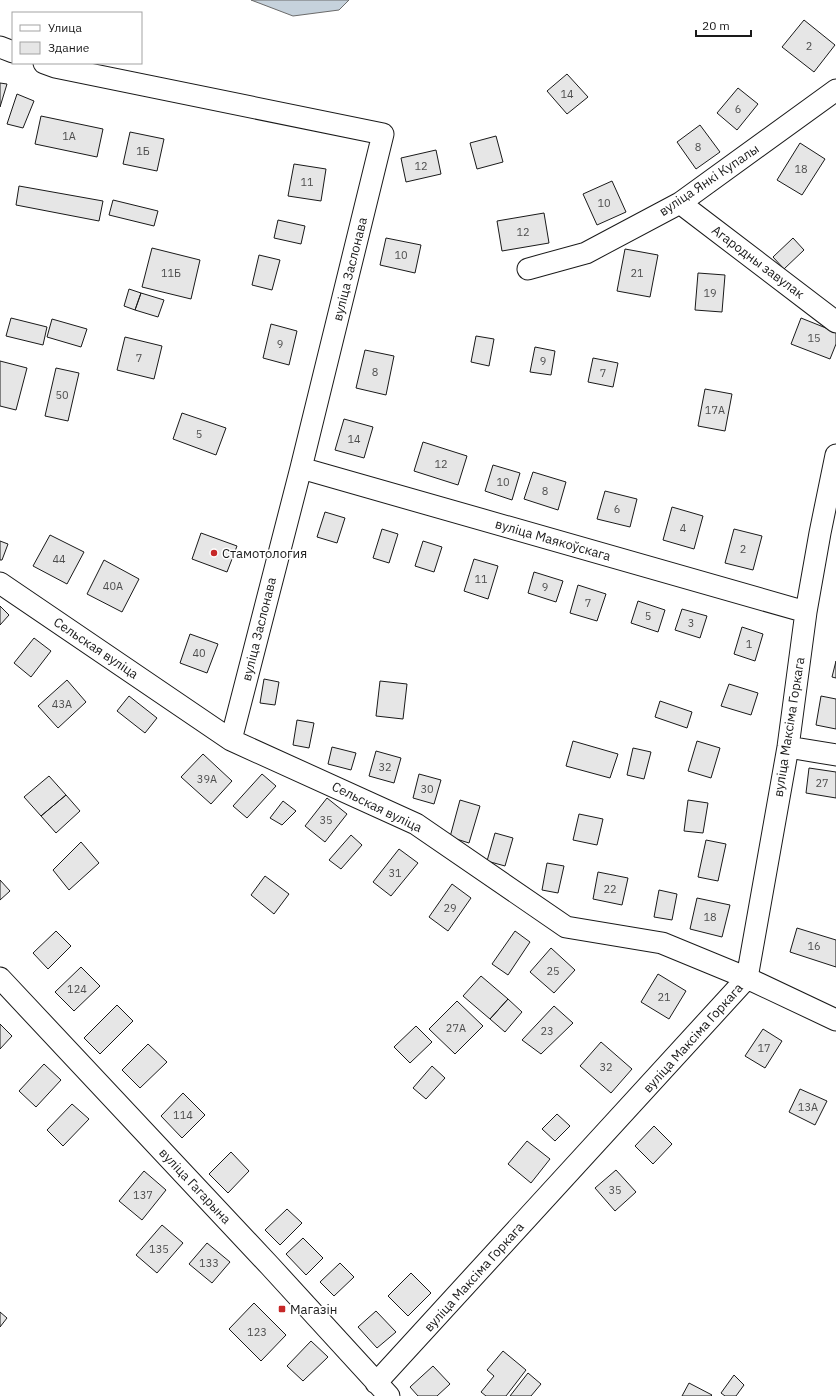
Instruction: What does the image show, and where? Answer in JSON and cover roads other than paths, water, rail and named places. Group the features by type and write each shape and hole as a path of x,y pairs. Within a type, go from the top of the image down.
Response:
{"street":[{"path":"0,47 12,52"},
{"name":"вуліца Заслонава","path":"47,64 55,67 383,134 231,740"},
{"name":"вуліца Янкі Купалы","path":"528,269 586,254 680,203 836,90"},
{"name":"Агародны завулак","path":"680,203 836,322"},
{"name":"вуліца Максіма Горкага","path":"383,1390 747,978 788,747 806,612 828,535 836,455"},
{"name":"вуліца Маякоўскага","path":"300,468 806,612"},
{"name":"Сельская вуліца","path":"0,583 231,740 416,824 566,927 662,943 747,978 836,1020"},
{"path":"788,747 836,755"},
{"name":"вуліца Гагарына","path":"0,978 270,1266 383,1390"}],"place":[{"name":"Стамотология","path":"214,553"},
{"name":"Магазін","path":"282,1309"}]}
